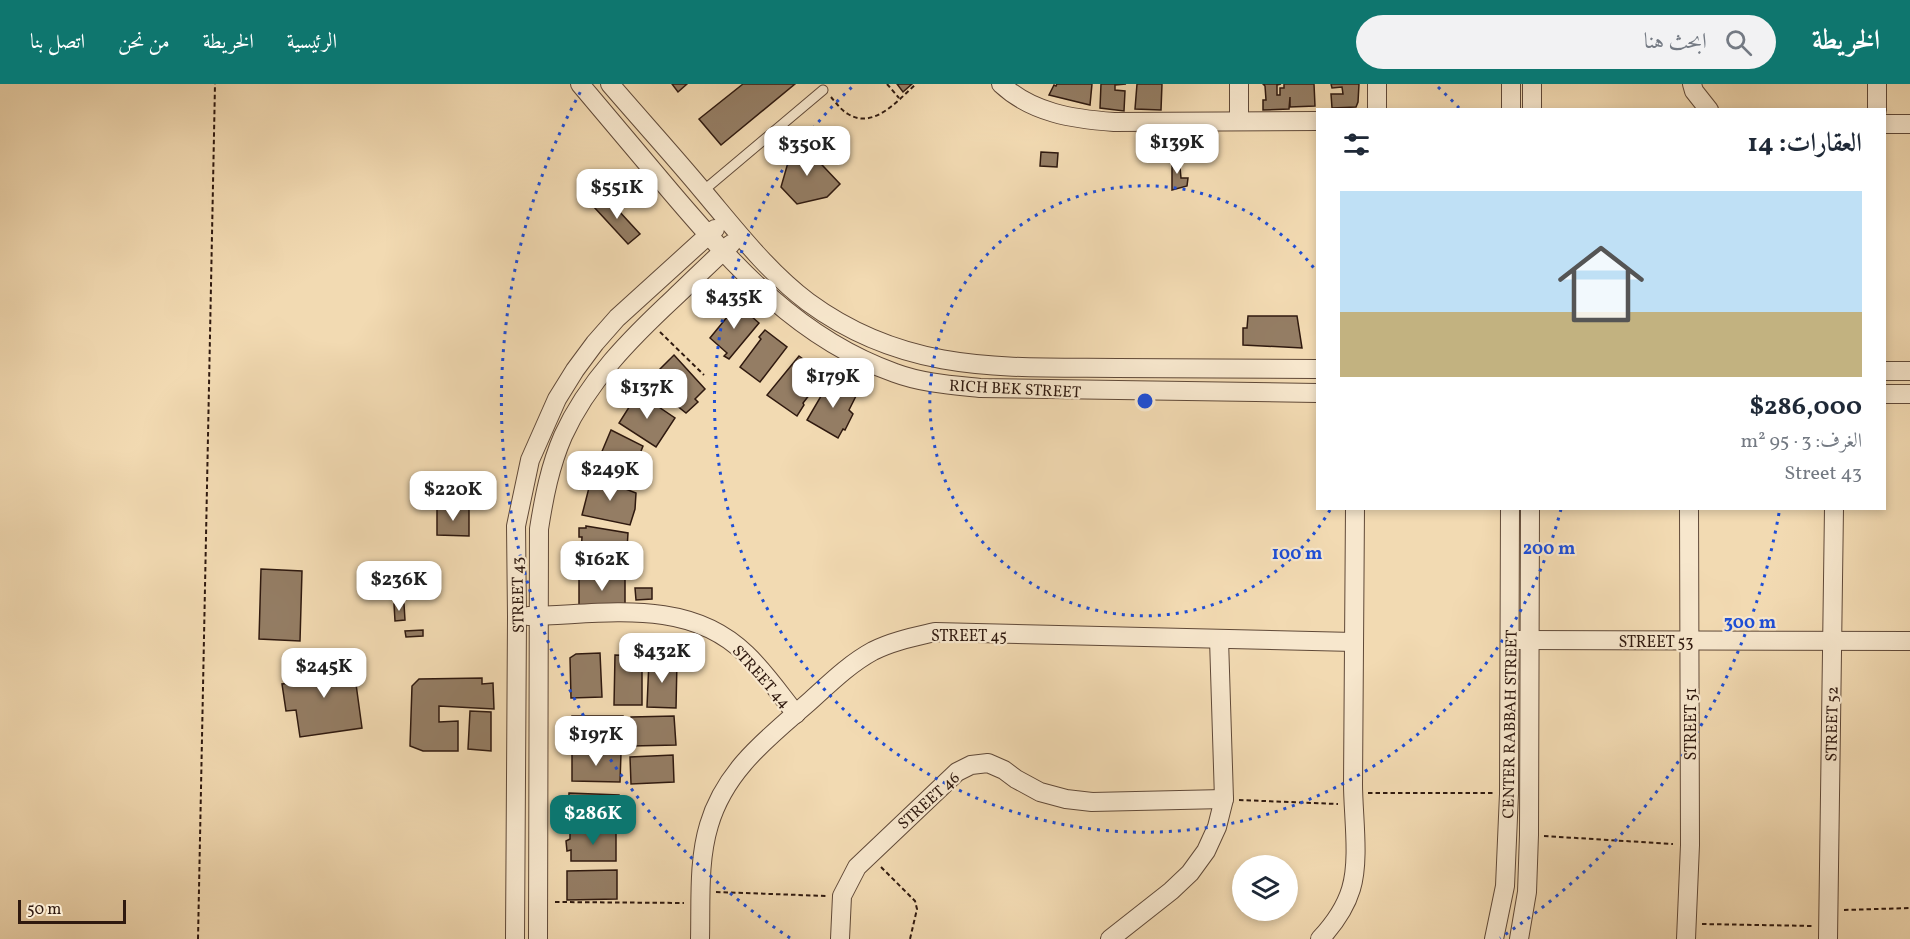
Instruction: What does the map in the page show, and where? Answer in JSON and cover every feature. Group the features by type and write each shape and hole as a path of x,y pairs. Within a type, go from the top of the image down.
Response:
{"street":[{"name":"RICH BEK STREET","path":"580,84 723,252 763,291 820,337 857,358 897,374 939,384 1011,390 1316,393"},
{"name":"RICH BEK STREET","path":"610,84 740,236 783,281 808,302 836,320 897,349 929,358 962,363 1027,367 1316,369"},
{"path":"1001,84 1028,103 1055,115 1083,120 1114,122 1316,121"},
{"path":"1239,84 1239,121"},
{"path":"1377,84 1377,108"},
{"path":"1511,108 1512,84"},
{"path":"1532,84 1532,108"},
{"path":"1692,84 1694,91 1707,108"},
{"path":"1877,84 1877,108"},
{"path":"1886,124 1910,124"},
{"name":"STREET 43","path":"515,939 518,617 516,526 534,450 557,399 588,352 617,318 726,219"},
{"name":"STREET 43","path":"538,939 539,529 552,466 563,436 596,381 649,321 740,236"},
{"path":"1886,371 1910,371"},
{"path":"1886,394 1910,394"},
{"path":"1320,939 1338,916 1352,888 1355,866 1353,799 1355,510"},
{"name":"CENTER RABBAH STREET","path":"1494,939 1505,886 1509,794 1510,510"},
{"name":"CENTER RABBAH STREET","path":"1519,939 1527,892 1529,835 1530,510"},
{"name":"STREET 51","path":"1686,931 1690,845 1689,510"},
{"name":"STREET 52","path":"1828,925 1834,510"},
{"name":"STREET 44","path":"518,617 647,612 674,615 700,624 724,636 746,654 796,714"},
{"name":"STREET 45","path":"700,939 703,857 709,825 721,795 738,767 760,744 847,669 874,651 903,639 935,632 1354,642"},
{"path":"1110,939 1191,873 1206,851 1217,827 1224,799 1219,639"},
{"name":"STREET 53","path":"1510,640 1910,641"},
{"name":"STREET 46","path":"840,939 842,896 848,880 868,854 957,772 971,765 988,763 1040,792 1066,800 1092,802 1224,799"}],"lane":[{"path":"703,191 823,90"}],"path":[{"path":"198,939 215,84"},
{"path":"887,84 900,99"},
{"path":"823,90 848,114 860,118 873,118 884,112 916,84"},
{"path":"649,321 704,375"},
{"path":"1224,799 1353,799 1509,794"},
{"path":"1529,835 1690,845"},
{"path":"868,854 915,901 917,909 910,939"},
{"path":"537,902 842,896"},
{"path":"1686,931 1828,925 1910,908"}],"building":[{"path":"672,84 687,84 678,92"},
{"path":"743,84 795,84 721,145 699,119"},
{"path":"897,84 912,84 903,92"},
{"path":"1092,84 1090,105 1049,95 1054,85"},
{"path":"1101,84 1126,84 1115,85 1115,90 1125,91 1124,111 1100,108"},
{"path":"1137,84 1162,84 1161,110 1135,109"},
{"path":"1263,84 1281,84 1277,85 1277,95 1280,95 1280,88 1284,88 1284,84 1314,84 1315,106 1290,107 1290,97 1289,109 1263,110 1263,100 1266,100"},
{"path":"1331,84 1359,84 1356,107 1332,108 1331,94 1343,94 1342,87 1332,88"},
{"path":"803,137 808,150 840,184 827,197 797,204 781,187 787,166"},
{"path":"1041,152 1058,153 1057,167 1040,166"},
{"path":"1171,157 1179,157 1181,178 1188,178 1187,186 1172,190 1174,165 1172,166"},
{"path":"606,197 640,234 628,244 594,207"},
{"path":"735,302 759,323 729,359 724,356 727,353 710,338 732,311 731,307"},
{"path":"1248,316 1297,316 1302,348 1243,345 1243,328 1247,328"},
{"path":"765,330 787,347 760,382 740,367"},
{"path":"674,355 705,389 695,399 698,402 686,413 647,382"},
{"path":"799,356 822,373 808,392 810,394 797,416 767,395"},
{"path":"831,379 857,394 849,410 853,414 838,438 807,420"},
{"path":"638,393 675,418 656,447 619,423"},
{"path":"611,430 643,446 629,481 608,477 607,473 595,468"},
{"path":"592,476 636,493 635,509 630,525 582,515"},
{"path":"437,508 469,508 469,536 437,535"},
{"path":"586,526 628,533 626,566 580,567 577,564 578,554 581,554 582,537 579,537 579,528 586,528"},
{"path":"261,569 302,571 300,641 259,639"},
{"path":"579,576 625,576 625,608 579,608"},
{"path":"635,588 652,588 652,599 636,600"},
{"path":"394,604 404,604 405,620 395,621"},
{"path":"423,630 423,636 406,637 405,631"},
{"path":"600,653 602,697 571,698 570,658 576,654"},
{"path":"615,655 642,656 642,705 614,705"},
{"path":"649,660 677,661 676,708 647,707"},
{"path":"353,662 362,728 300,737 296,710 286,711 282,684 291,683 289,671"},
{"path":"482,678 482,684 493,683 494,709 439,706 439,722 458,721 458,751 423,751 410,746 412,686 419,679"},
{"path":"470,711 491,712 491,751 468,749"},
{"path":"572,716 623,716 622,745 573,744"},
{"path":"674,716 676,745 632,746 631,717"},
{"path":"572,752 621,753 620,782 572,781"},
{"path":"673,755 674,782 631,784 630,757"},
{"path":"569,793 619,795 619,822 568,821"},
{"path":"570,831 616,831 616,861 571,861 571,850 567,851 566,841 570,839"},
{"path":"617,870 617,899 567,900 567,871"}]}
